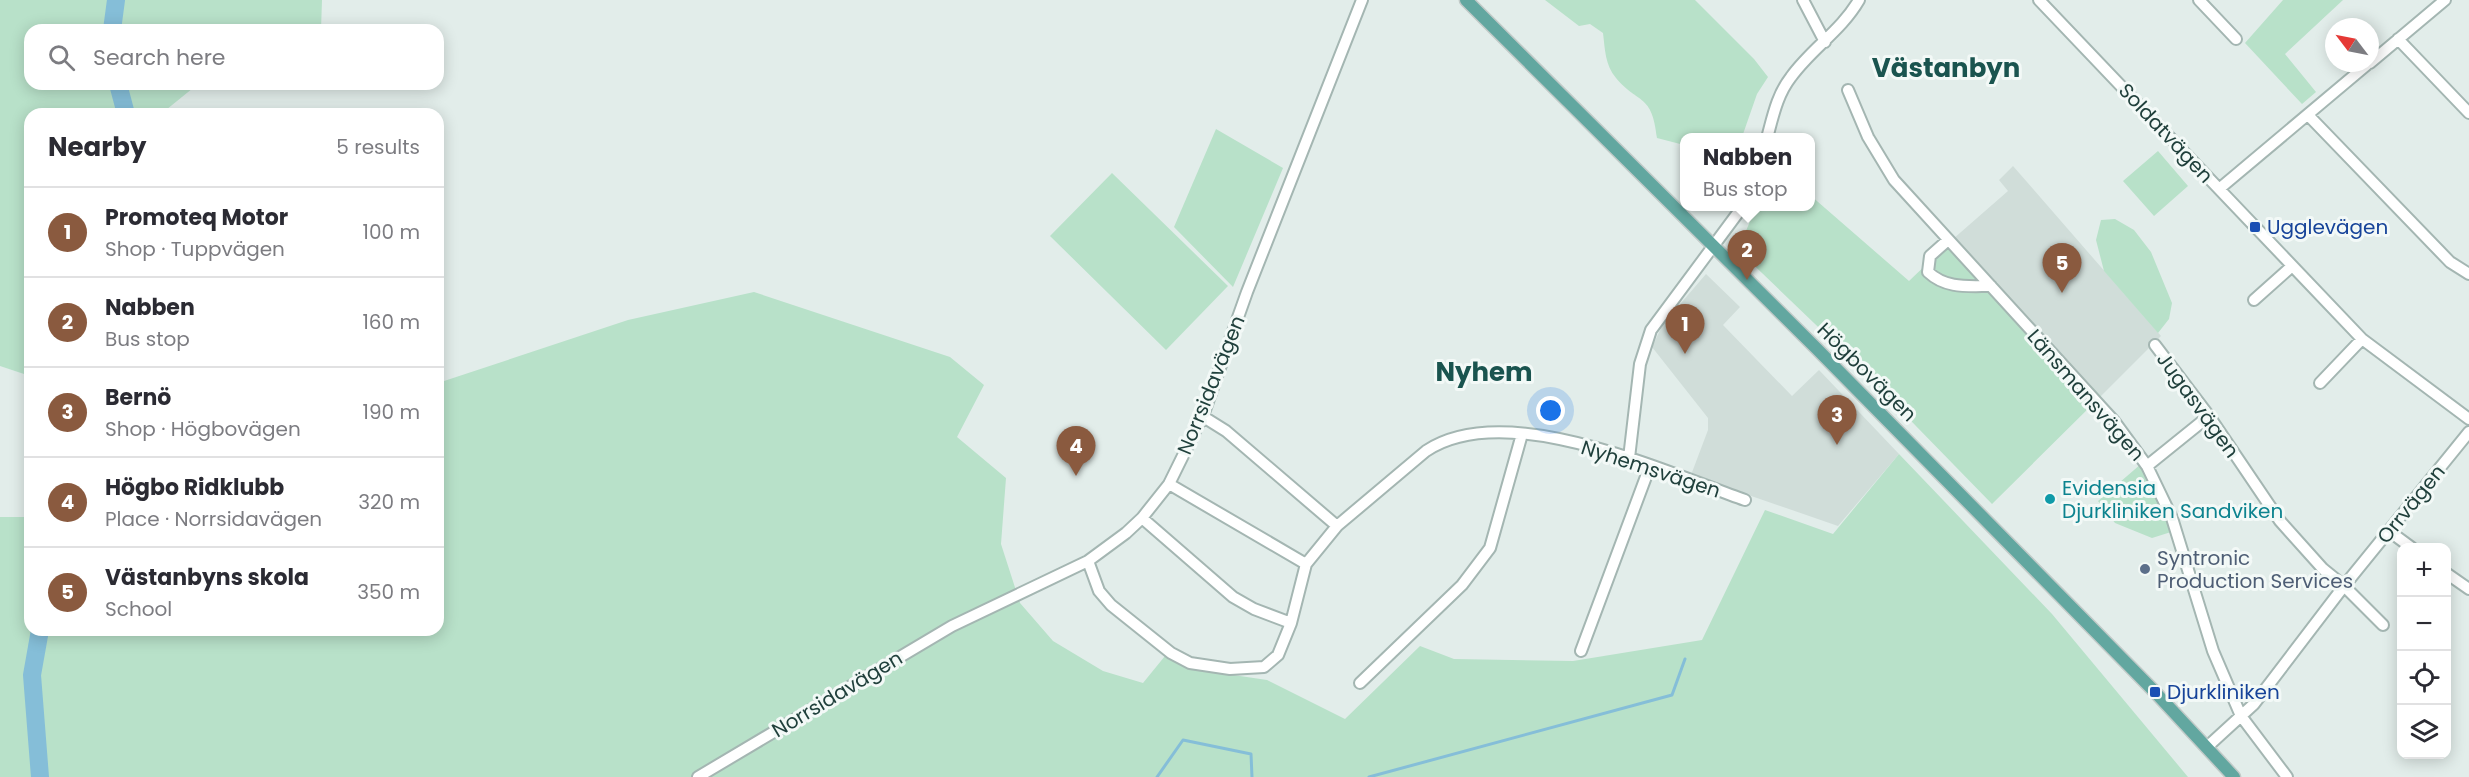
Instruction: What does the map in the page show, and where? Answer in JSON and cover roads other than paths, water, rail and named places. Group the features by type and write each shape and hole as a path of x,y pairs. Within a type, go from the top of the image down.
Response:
{"main road":[{"name":"Högbovägen","path":"1466,0 1842,374 2234,777"}],"street":[{"name":"Norrsidavägen","path":"698,777 952,626 1088,561 1126,534 1142,518 1169,484 1202,416 1247,292 1362,0"},
{"path":"1803,0 1825,42"},
{"path":"1768,133 1778,100 1786,84 1801,65 1848,18 1859,0"},
{"name":"Soldatvägen","path":"2039,0 2362,339 2469,419"},
{"path":"2379,55 2445,0"},
{"path":"2204,2 2236,39"},
{"path":"2398,39 2469,113"},
{"path":"2219,189 2359,72"},
{"name":"Länsmansvägen","path":"1848,90 1868,137 1894,180 2114,421 2147,466 2172,518 2212,651 2241,716"},
{"path":"2308,115 2435,247 2456,267 2469,274"},
{"path":"1629,458 1644,344 1662,314 1740,211"},
{"path":"1948,240 1929,256 1928,272 1937,280 1952,285 1990,286"},
{"path":"2254,300 2291,267"},
{"path":"2320,383 2362,339"},
{"name":"Jugasvägen","path":"2155,345 2209,416 2280,521 2323,569 2344,586 2383,625"},
{"path":"1202,416 1226,431 1337,526"},
{"path":"2147,466 2209,416"},
{"name":"Nyhemsvägen","path":"1291,623 1306,564 1337,526 1441,441 1475,432 1522,434 1578,444 1629,458 1745,500"},
{"name":"Orrvägen","path":"2207,747 2254,704 2344,586 2469,432"},
{"path":"1360,682 1462,585 1490,548 1522,434"},
{"path":"1581,651 1650,466"},
{"path":"1169,484 1306,564"},
{"path":"1088,561 1099,591 1111,605 1171,653 1190,663 1230,669 1264,667 1278,655 1291,623 1254,609 1233,597 1142,518"},
{"path":"2389,531 2405,543"},
{"path":"2451,576 2469,589"},
{"path":"2241,716 2287,777"}],"waterway":[{"path":"113,24 116,0"},
{"path":"120,90 124,108"},
{"path":"39,636 32,675 40,777"},
{"path":"1369,777 1672,695 1685,659"},
{"path":"1157,777 1183,740 1251,754 1252,777"}],"place":[{"name":"Ugglevägen","path":"2255,227"},
{"name":"Nabben","path":"1747,280"},
{"name":"Västanbyns skola","path":"2062,293"},
{"name":"Promoteq Motor","path":"1685,354"},
{"name":"Bernö","path":"1837,445"},
{"name":"Högbo Ridklubb","path":"1076,476"},
{"name":"Evidensia Djurkliniken Sandviken","path":"2050,499"},
{"name":"Syntronic Production Services","path":"2145,569"},
{"name":"Djurkliniken","path":"2155,692"}],"district":[{"name":"Västanbyn","path":"1946,68"},
{"name":"Nyhem","path":"1484,372"}]}
